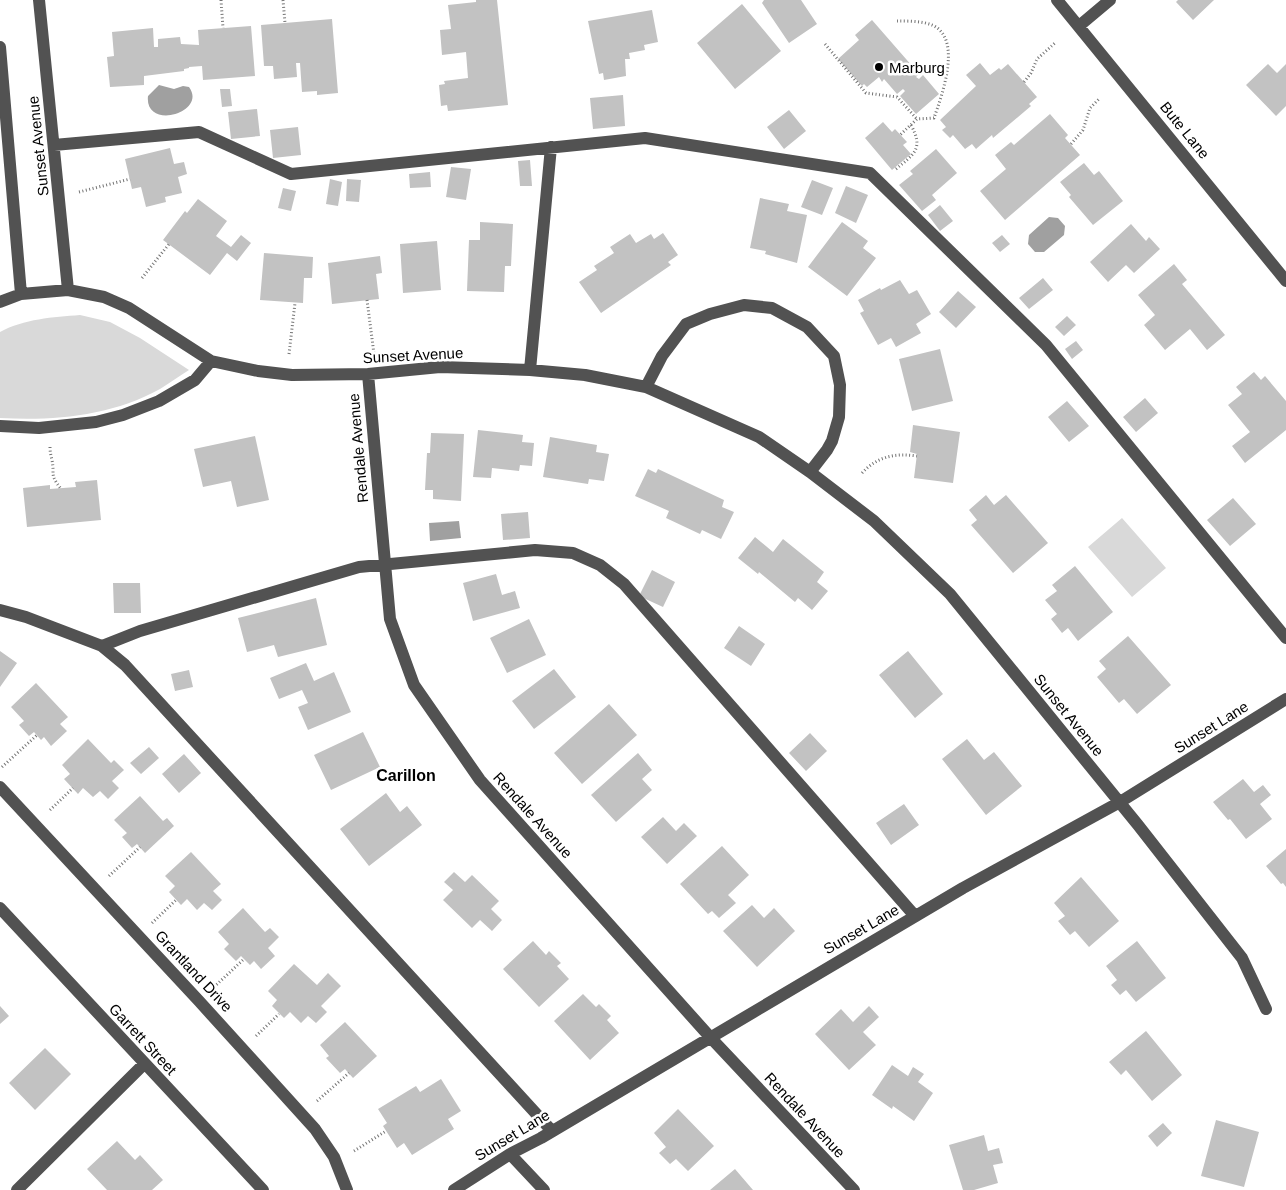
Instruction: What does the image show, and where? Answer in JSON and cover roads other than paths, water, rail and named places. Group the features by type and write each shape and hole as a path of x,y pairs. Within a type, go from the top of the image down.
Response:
{"street":[{"name":"Sunset Avenue","path":"40,0 68,290"},
{"name":"Bute Lane","path":"1058,0 1286,281"},
{"path":"1079,26 1110,0"},
{"name":"Sunset Avenue","path":"0,47 4,149 21,294"},
{"path":"54,145 198,132 290,174 646,138 870,173 1046,345 1286,638"},
{"path":"530,370 551,147"},
{"name":"Sunset Avenue","path":"0,302 21,294 68,290 104,297 129,308 211,361 250,370 292,375 368,374 440,367 530,370 585,375 646,388 759,437 810,472 874,521 950,594 1120,802 1242,958 1266,1009"},
{"path":"646,388 662,356 686,324 710,314 744,305 772,308 807,328 834,356 840,385 839,417 832,441 810,472"},
{"path":"0,426 39,428 96,422 123,415 159,401 195,380 211,361"},
{"name":"Rendale Avenue","path":"368,374 390,619 414,685 480,780 710,1037 854,1190"},
{"path":"102,646 140,631 359,567 535,550 573,553 600,565 624,584 915,916"},
{"path":"0,610 26,617 102,646 132,672 552,1131"},
{"name":"Sunset Lane","path":"454,1190 510,1154 963,888 1120,802 1286,699"},
{"name":"Grantland Drive","path":"0,787 243,1048 315,1129 334,1156 347,1190"},
{"name":"Garrett Street","path":"0,908 263,1190"},
{"path":"17,1190 144,1064"},
{"path":"510,1154 544,1190"}],"place":[{"name":"Marburg","path":"879,67"}],"district":[{"name":"Carillon","path":"406,775"}]}
